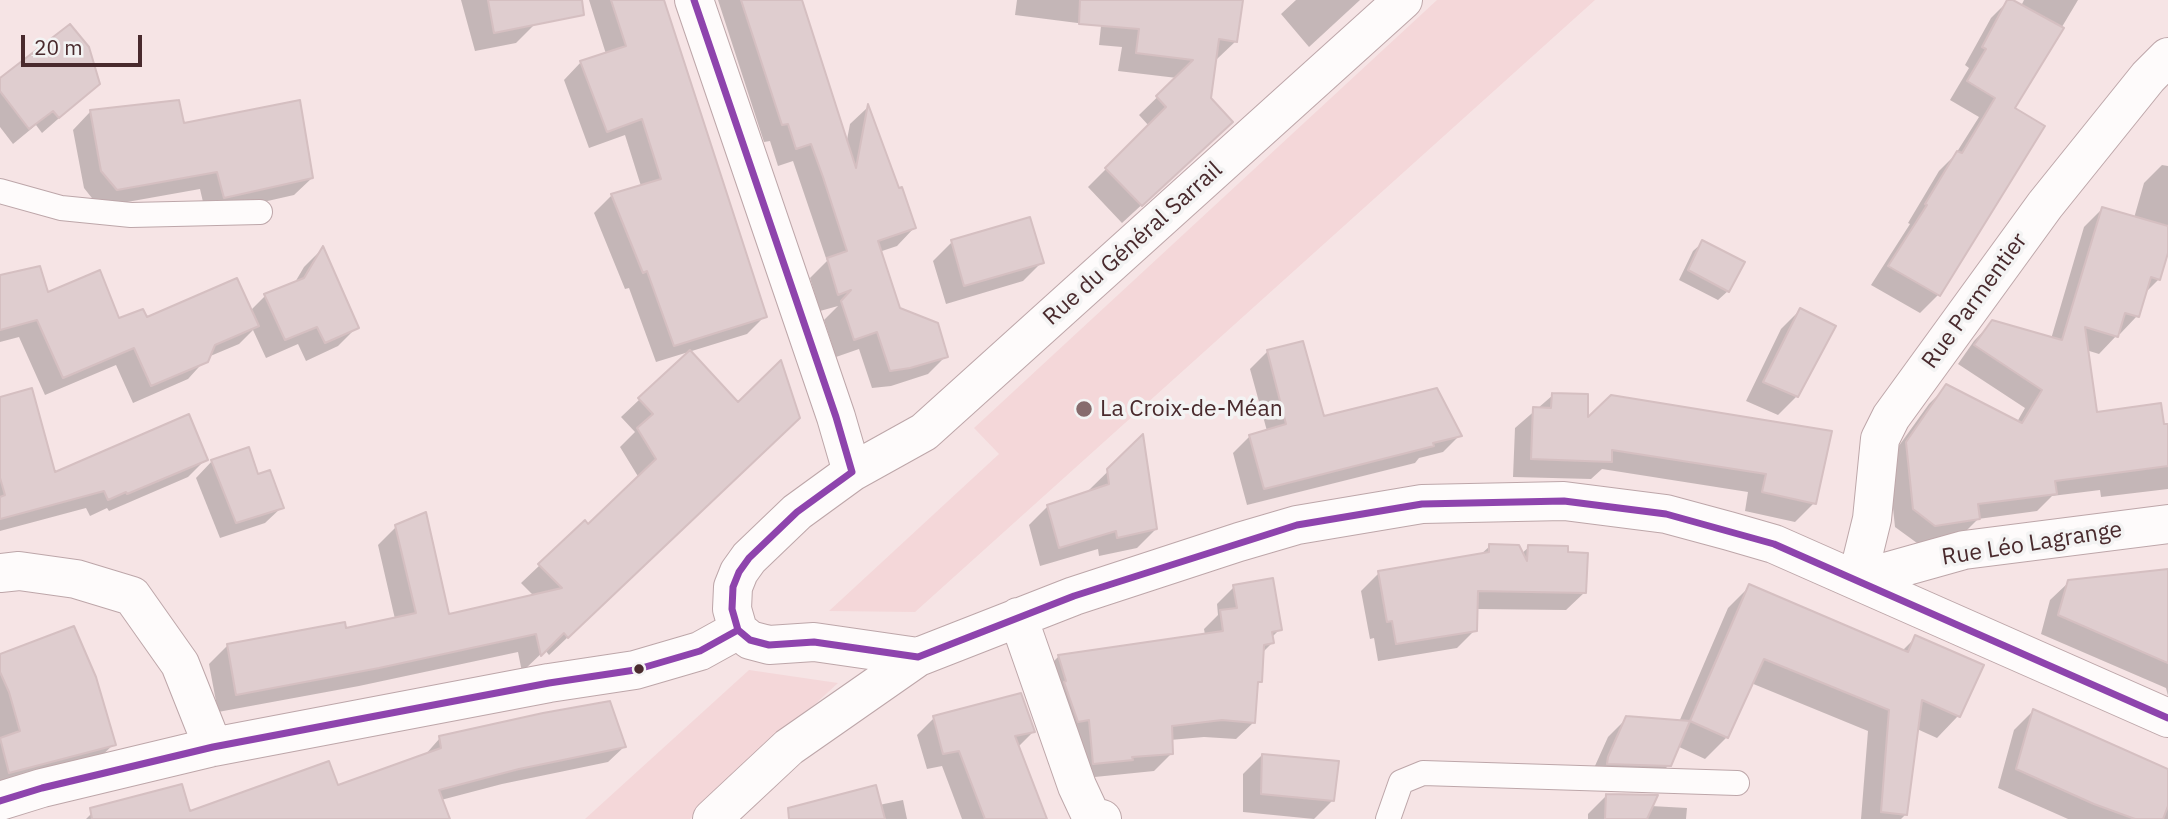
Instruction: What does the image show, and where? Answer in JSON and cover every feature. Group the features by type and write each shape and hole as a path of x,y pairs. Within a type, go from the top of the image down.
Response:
{"street":[{"path":"694,0 852,472"},
{"name":"Rue du Général Sarrail","path":"738,630 732,609 733,587 748,558 797,512 852,472 924,432 1403,0"},
{"name":"Rue Parmentier","path":"1857,580 1872,519 1880,439 1891,417 2045,205 2148,77 2168,57"},
{"path":"712,819 789,747 918,657 1074,596 1297,525 1422,504 1563,500 1666,514 1774,544 2168,718"},
{"name":"Rue Léo Lagrange","path":"1857,580 1964,550 2168,524"},
{"path":"0,573 19,571 76,579 132,596 180,664 213,747"},
{"path":"1018,617 1077,786 1091,816 1102,819"},
{"path":"0,801 42,788 213,747 549,683 635,670 700,651 738,630 750,640 769,645 814,642 918,657"}],"lane":[{"path":"0,191 61,208 131,215 260,212"},
{"path":"1388,819 1401,782 1423,773 1737,783"}],"shaded area":[{"path":"1437,0 1595,0 915,612 829,611 999,454 974,428"},
{"path":"749,670 838,683 690,819 585,819"}],"building":[{"path":"488,0 582,0 584,15 494,33"},
{"path":"611,0 664,0 767,317 674,346 647,271 643,273 611,194 661,179 642,119 607,132 580,61 626,46"},
{"path":"741,0 802,0 856,168 868,104 916,228 878,241 900,308 938,323 948,357 890,371 877,332 854,340 841,301 851,290 838,295 827,258 847,251 823,177 811,144 796,149 788,124 782,125"},
{"path":"1080,0 1243,0 1237,42 1219,39 1211,98 1233,122 1142,206 1105,168 1166,107 1156,96 1193,60 1136,53 1139,29 1079,24"},
{"path":"2007,0 2013,0 2064,28 2015,108 2045,126 1940,296 1888,266 1957,151 1962,153 1995,98 1967,81 1986,49 1982,47"},
{"path":"70,24 89,47 100,84 59,118 53,111 29,129 0,91 0,78"},
{"path":"179,100 184,123 300,100 313,178 224,198 217,172 117,190 101,171 90,110"},
{"path":"2102,207 2168,226 2168,253 2160,280 2151,277 2139,317 2125,313 2118,337 2085,327 2097,412 2161,403 2164,424 2168,424 2168,466 2055,481 2057,494 1978,504 1980,519 1935,526 1913,509 1906,442 1946,384 2022,423 2042,390 1974,345 1992,320 2062,340"},
{"path":"1030,217 1044,263 964,286 951,240"},
{"path":"1702,240 1745,262 1729,292 1688,270"},
{"path":"323,246 359,328 325,343 317,327 285,340 264,294 304,278"},
{"path":"40,266 48,292 100,270 119,318 143,309 147,317 237,278 259,326 215,345 208,362 151,386 134,348 63,378 37,320 0,330 0,275"},
{"path":"1800,308 1836,326 1798,397 1763,382"},
{"path":"1303,341 1324,416 1437,388 1462,436 1433,443 1434,446 1264,489 1249,435 1286,424 1267,350"},
{"path":"690,350 738,402 781,360 800,418 568,638 564,633 541,656 536,634 236,695 227,644 345,622 346,628 416,613 395,525 426,512 449,614 562,588 538,564 585,520 588,524 656,459 637,428 653,414 638,398"},
{"path":"32,388 55,472 189,414 208,460 108,500 104,491 0,519 0,497 5,495 0,478 0,397"},
{"path":"1552,393 1588,394 1588,417 1611,395 1832,431 1816,504 1762,492 1766,474 1612,450 1612,462 1531,459 1533,407 1551,408"},
{"path":"1143,434 1157,529 1117,538 1116,531 1059,548 1047,505 1109,484 1107,469"},
{"path":"249,447 258,474 270,470 284,508 236,523 211,460"},
{"path":"1489,544 1519,545 1527,561 1528,545 1568,546 1568,552 1588,553 1586,593 1478,591 1477,631 1396,644 1392,621 1387,622 1378,571 1489,552"},
{"path":"2168,569 2168,663 2058,615 2068,580"},
{"path":"1273,578 1282,630 1272,632 1274,643 1264,645 1262,682 1258,682 1255,723 1222,720 1172,726 1173,754 1132,757 1133,760 1093,764 1089,720 1078,722 1058,655 1223,631 1220,610 1237,608 1233,585"},
{"path":"1749,584 1908,652 1915,635 1984,665 1960,717 1922,700 1907,815 1881,812 1889,710 1764,659 1728,738 1690,721"},
{"path":"74,626 96,677 116,745 9,773 0,738 20,731 9,692 0,672 0,654"},
{"path":"1021,693 1035,732 1015,736 1047,819 985,819 959,751 943,754 933,716"},
{"path":"610,701 626,747 519,769 439,790 450,819 92,819 90,808 182,784 190,811 329,761 338,785 441,748 439,736"},
{"path":"2033,709 2168,769 2168,806 2163,819 2135,819 2016,769"},
{"path":"1626,716 1690,721 1671,766 1607,764"},
{"path":"1262,754 1339,761 1334,801 1261,794"},
{"path":"876,785 885,819 789,819 788,808"},
{"path":"1606,794 1658,795 1647,819 1605,819"}],"transit line":[{"path":"694,0 836,417 852,472 797,512 749,558 739,572 733,587 732,609 738,630 750,640 769,645 814,642 918,657 1074,596 1297,525 1422,504 1564,501 1666,514 1774,544 2168,718"},
{"path":"0,801 42,788 213,747 549,683 635,670 700,651 738,630"}],"place":[{"name":"La Croix-de-Méan","path":"1084,409"}]}
